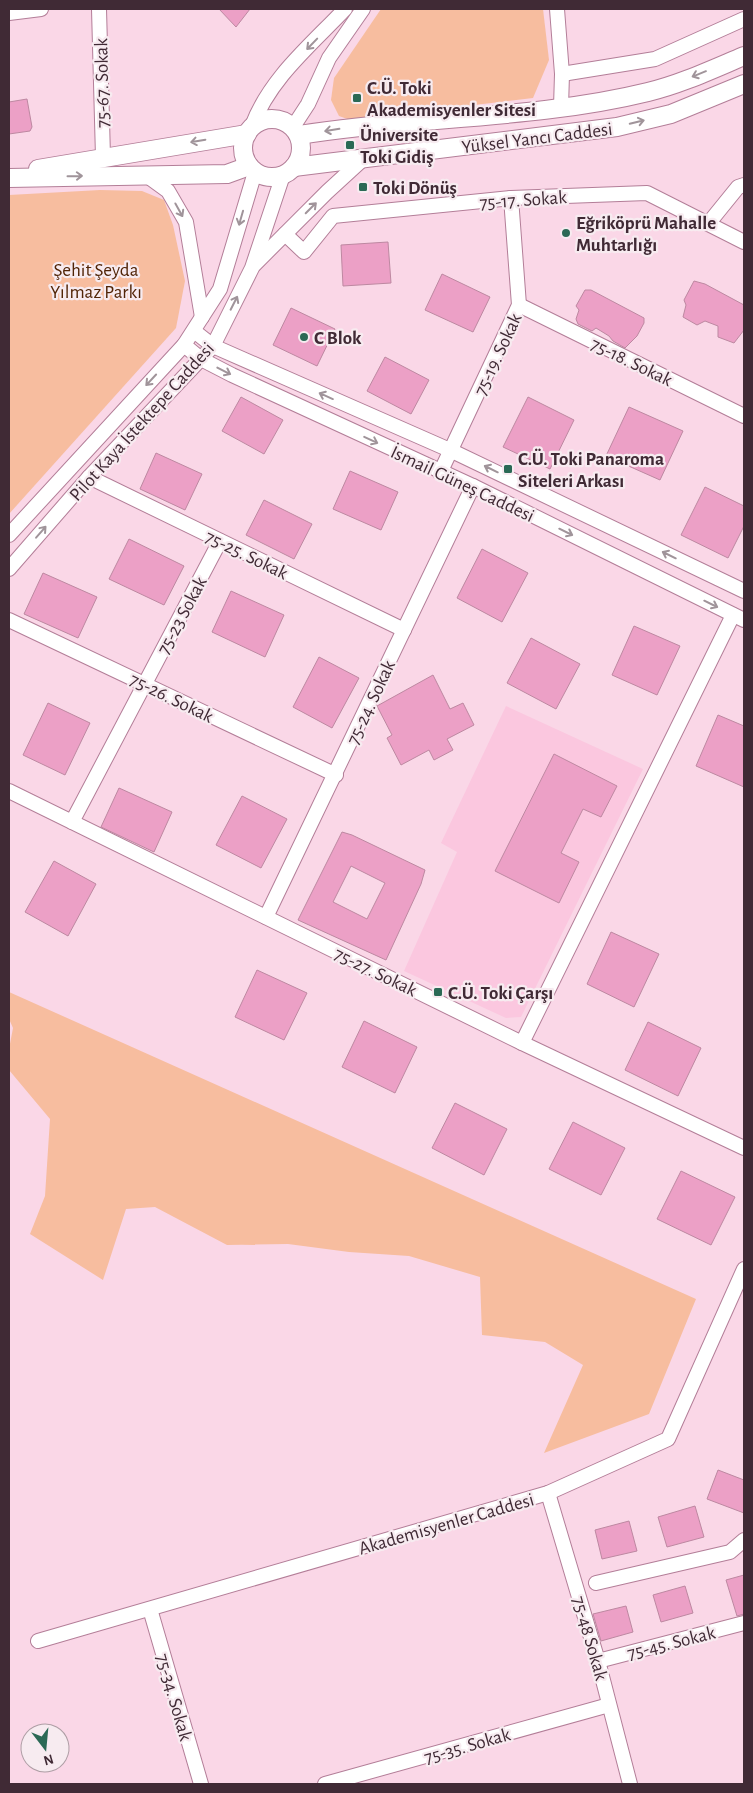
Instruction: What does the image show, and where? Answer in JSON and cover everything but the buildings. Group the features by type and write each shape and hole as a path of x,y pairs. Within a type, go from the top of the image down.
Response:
{"main road":[{"name":"Yüksel Yancı Caddesi","path":"296,131 398,124 594,103 650,91 744,56"},
{"name":"Yüksel Yancı Caddesi","path":"288,171 363,159 617,127 671,114 744,84"},
{"path":"268,119 277,119 296,131 301,152 288,171 268,177 252,169 227,174 9,176 250,130 268,119"},
{"path":"250,130 243,150 252,169"}],"street":[{"path":"9,13 41,9"},
{"name":"75-67. Sokak","path":"99,9 102,157"},
{"path":"250,130 260,106 278,79 345,9"},
{"path":"296,131 328,58 363,9"},
{"path":"556,9 562,74 561,107"},
{"path":"562,74 655,59 744,19"},
{"path":"252,268 363,159"},
{"name":"Pilot Kaya İstektepe Caddesi","path":"9,535 184,345 194,331 220,289 252,169"},
{"name":"Pilot Kaya İstektepe Caddesi","path":"9,569 89,477 213,346 252,268 288,171"},
{"path":"146,175 168,191 186,222 202,317"},
{"path":"708,224 738,187 744,185"},
{"name":"75-17. Sokak","path":"286,234 304,252 333,216 511,198 647,193 744,242"},
{"name":"75-19. Sokak","path":"440,472 452,451 519,305 511,198"},
{"name":"75-18. Sokak","path":"519,305 744,416"},
{"name":"İsmail Güneş Caddesi","path":"194,331 213,346 452,451 744,591"},
{"name":"İsmail Güneş Caddesi","path":"184,345 200,359 473,486 739,618"},
{"name":"75-25. Sokak","path":"89,477 404,630"},
{"name":"75-24. Sokak","path":"266,917 336,775 473,486"},
{"name":"75-23 Sokak","path":"72,822 220,541"},
{"path":"522,1043 739,618"},
{"name":"75-26. Sokak","path":"9,620 336,775"},
{"name":"75-27. Sokak","path":"9,791 522,1043 744,1148"},
{"name":"Akademisyenler Caddesi","path":"38,1641 548,1493 668,1439 740,1291 744,1269"},
{"name":"75-48 Sokak","path":"548,1493 598,1661 630,1784"},
{"path":"596,1583 730,1552 744,1540"},
{"name":"75-34. Sokak","path":"150,1609 201,1784"},
{"name":"75-45. Sokak","path":"598,1661 744,1623"},
{"name":"75-35. Sokak","path":"325,1784 609,1705"}],"shaded area":[{"path":"506,706 643,769 521,1017 506,1018 404,971 457,852 441,843"}],"green space":[{"path":"381,9 543,9 549,60 533,98 350,120 339,116 331,100 334,78"},
{"name":"Şehit Şeyda Yılmaz Parkı","path":"100,190 142,191 164,200 173,225 185,281 176,328 9,514 9,195"},
{"path":"9,992 696,1299 649,1414 544,1453 583,1365 545,1342 482,1335 480,1277 409,1256 349,1252 288,1244 227,1245 155,1207 126,1209 103,1280 30,1234 45,1196 50,1119 9,1070 9,1049 13,1028 9,1019"}],"place":[{"name":"C.Ü. Toki Akademisyenler Sitesi","path":"357,98"},
{"name":"Üniversite Toki Gidiş","path":"350,145"},
{"name":"Toki Dönüş","path":"363,187"},
{"name":"Eğriköprü Mahalle Muhtarlığı","path":"566,233"},
{"name":"C Blok","path":"304,337"},
{"name":"C.Ü. Toki Panaroma Siteleri Arkası","path":"508,469"},
{"name":"C.Ü. Toki Çarşı","path":"438,992"}]}
